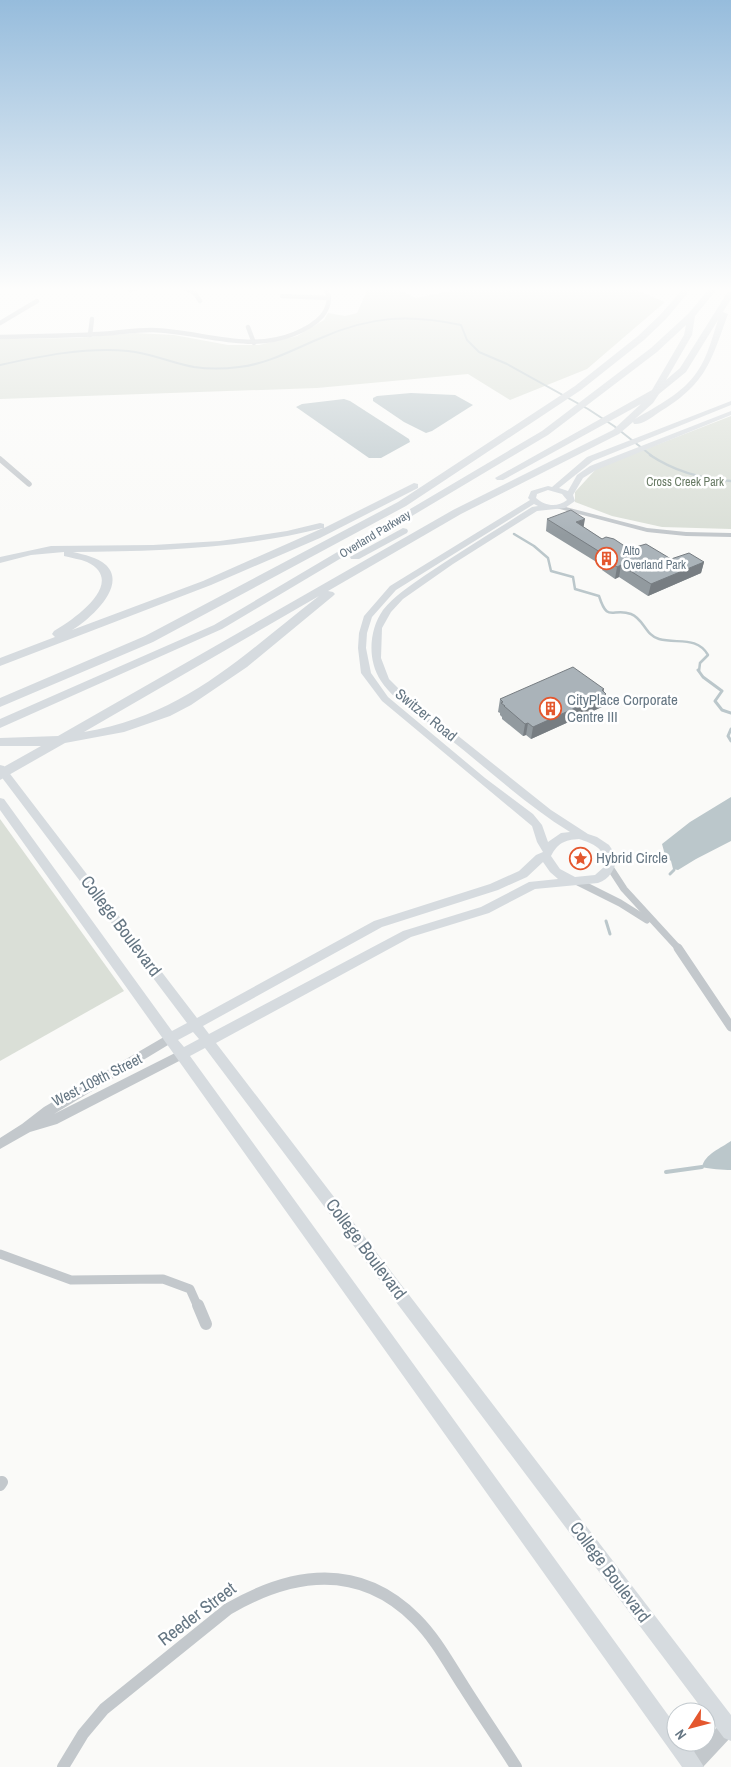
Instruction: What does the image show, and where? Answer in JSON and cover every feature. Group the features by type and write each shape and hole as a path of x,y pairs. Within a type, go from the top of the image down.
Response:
{"highway":[{"name":"Overland Parkway","path":"0,703 149,639 327,546 402,504 485,451 550,408 600,370"},
{"name":"Overland Parkway","path":"0,724 218,627 506,456 569,416 627,370"},
{"path":"629,425 645,406 668,370"},
{"path":"218,627 273,601 648,397 682,370"},
{"path":"5,778 130,700 373,560 472,504 629,425 678,396 696,380 702,370"},
{"path":"0,662 207,583 316,536 485,451"},
{"path":"0,560 51,549 185,547 244,542 318,526 370,509"},
{"path":"0,564 45,554 75,555 99,566 106,575 107,584 102,599 84,617 54,636 0,662"},
{"path":"0,742 28,743 74,738 118,729 146,720 188,702 221,680 317,603 367,569 373,560"},
{"path":"5,778 28,743"}],"main road":[{"name":"Switzer Road","path":"547,507 534,501 532,495 538,490 554,489 590,459 731,403"},
{"path":"554,489 570,498 580,477 593,468 731,412"},
{"name":"Switzer Road","path":"570,498 558,507 535,509 405,592 392,605 378,628 375,648 380,671 398,694 547,813 586,836"},
{"name":"Switzer Road","path":"534,501 401,582 378,604 365,625 362,648 366,673 385,699 537,825 546,853"},
{"path":"441,558 450,562"},
{"path":"362,648 375,648"},
{"name":"College Boulevard","path":"0,768 5,778 196,1024 730,1728"},
{"path":"481,780 496,772"},
{"name":"College Boulevard","path":"0,802 666,1728"},
{"path":"169,1039 387,920 494,887 523,874 546,853 556,840 564,836 586,836 605,846 610,853 611,869 606,875 598,879 532,885 484,910 399,937 181,1055"},
{"path":"546,853 551,868 558,874 576,882"},
{"path":"387,920 399,937"},
{"name":"College Boulevard","path":"683,1752 693,1766"}],"street":[{"path":"0,459 29,484"},
{"path":"570,498 604,520"},
{"path":"558,507 604,520 659,532 731,535"},
{"path":"611,869 620,884 655,925 678,947 731,1027"},
{"path":"576,882 620,902 655,925"},
{"name":"West 109th Street","path":"0,1144 26,1128 48,1111 169,1039"},
{"name":"West 109th Street","path":"26,1128 53,1120 181,1055"},
{"path":"103,1077 112,1090"},
{"path":"0,1254 71,1280 163,1279 190,1290 206,1324"},
{"name":"Reeder Street","path":"63,1767 83,1734 104,1709 228,1609 243,1599 273,1585 304,1578 319,1578 349,1582 375,1591 414,1618 434,1640 516,1767"},
{"path":"693,1766 730,1728"}],"green space":[{"path":"0,370 583,370 510,400 468,374 317,388 0,399"},
{"name":"Cross Creek Park","path":"731,416 731,529 662,527 612,516 575,502 575,492 597,468"},
{"path":"0,819 124,991 0,1061"}],"shaded area":[{"path":"411,393 455,395 473,405 426,433 404,422 373,401 373,398 377,396"},
{"path":"344,399 409,439 410,442 381,458 369,458 296,407 302,404"},
{"path":"731,797 731,841 678,870 673,869 671,861 665,855 662,844 690,822"},
{"path":"731,1141 731,1170 702,1167 706,1158"}],"building":[{"path":"571,510 585,519 576,522 602,539 606,537 614,539 629,549 646,544 671,559 689,553 704,562 651,584 621,565 617,567 604,558 608,557 547,519"},
{"name":"CityPlace Corporate Centre III","path":"573,667 604,689 602,690 606,694 533,727 528,723 525,724 501,703 503,702 500,699"}],"waterway":[{"path":"519,370 588,409 614,426 652,456"},
{"path":"650,455 669,466 689,473 731,481"},
{"path":"514,534 534,546 548,558 551,571 573,577 575,589 599,596 602,605 608,612 625,612 635,616 654,637 659,639 698,645 708,655 700,663 699,671"},
{"path":"698,670 703,677 722,691 715,701 722,710 731,713"},
{"path":"731,729 728,736 731,741"},
{"path":"670,874 674,870"},
{"path":"606,921 610,934"},
{"path":"666,1172 702,1167"}],"place":[{"name":"Alto Overland Park","path":"607,558"},
{"name":"CityPlace Corporate Centre III","path":"551,709"},
{"name":"Hybrid Circle","path":"580,858"}]}
